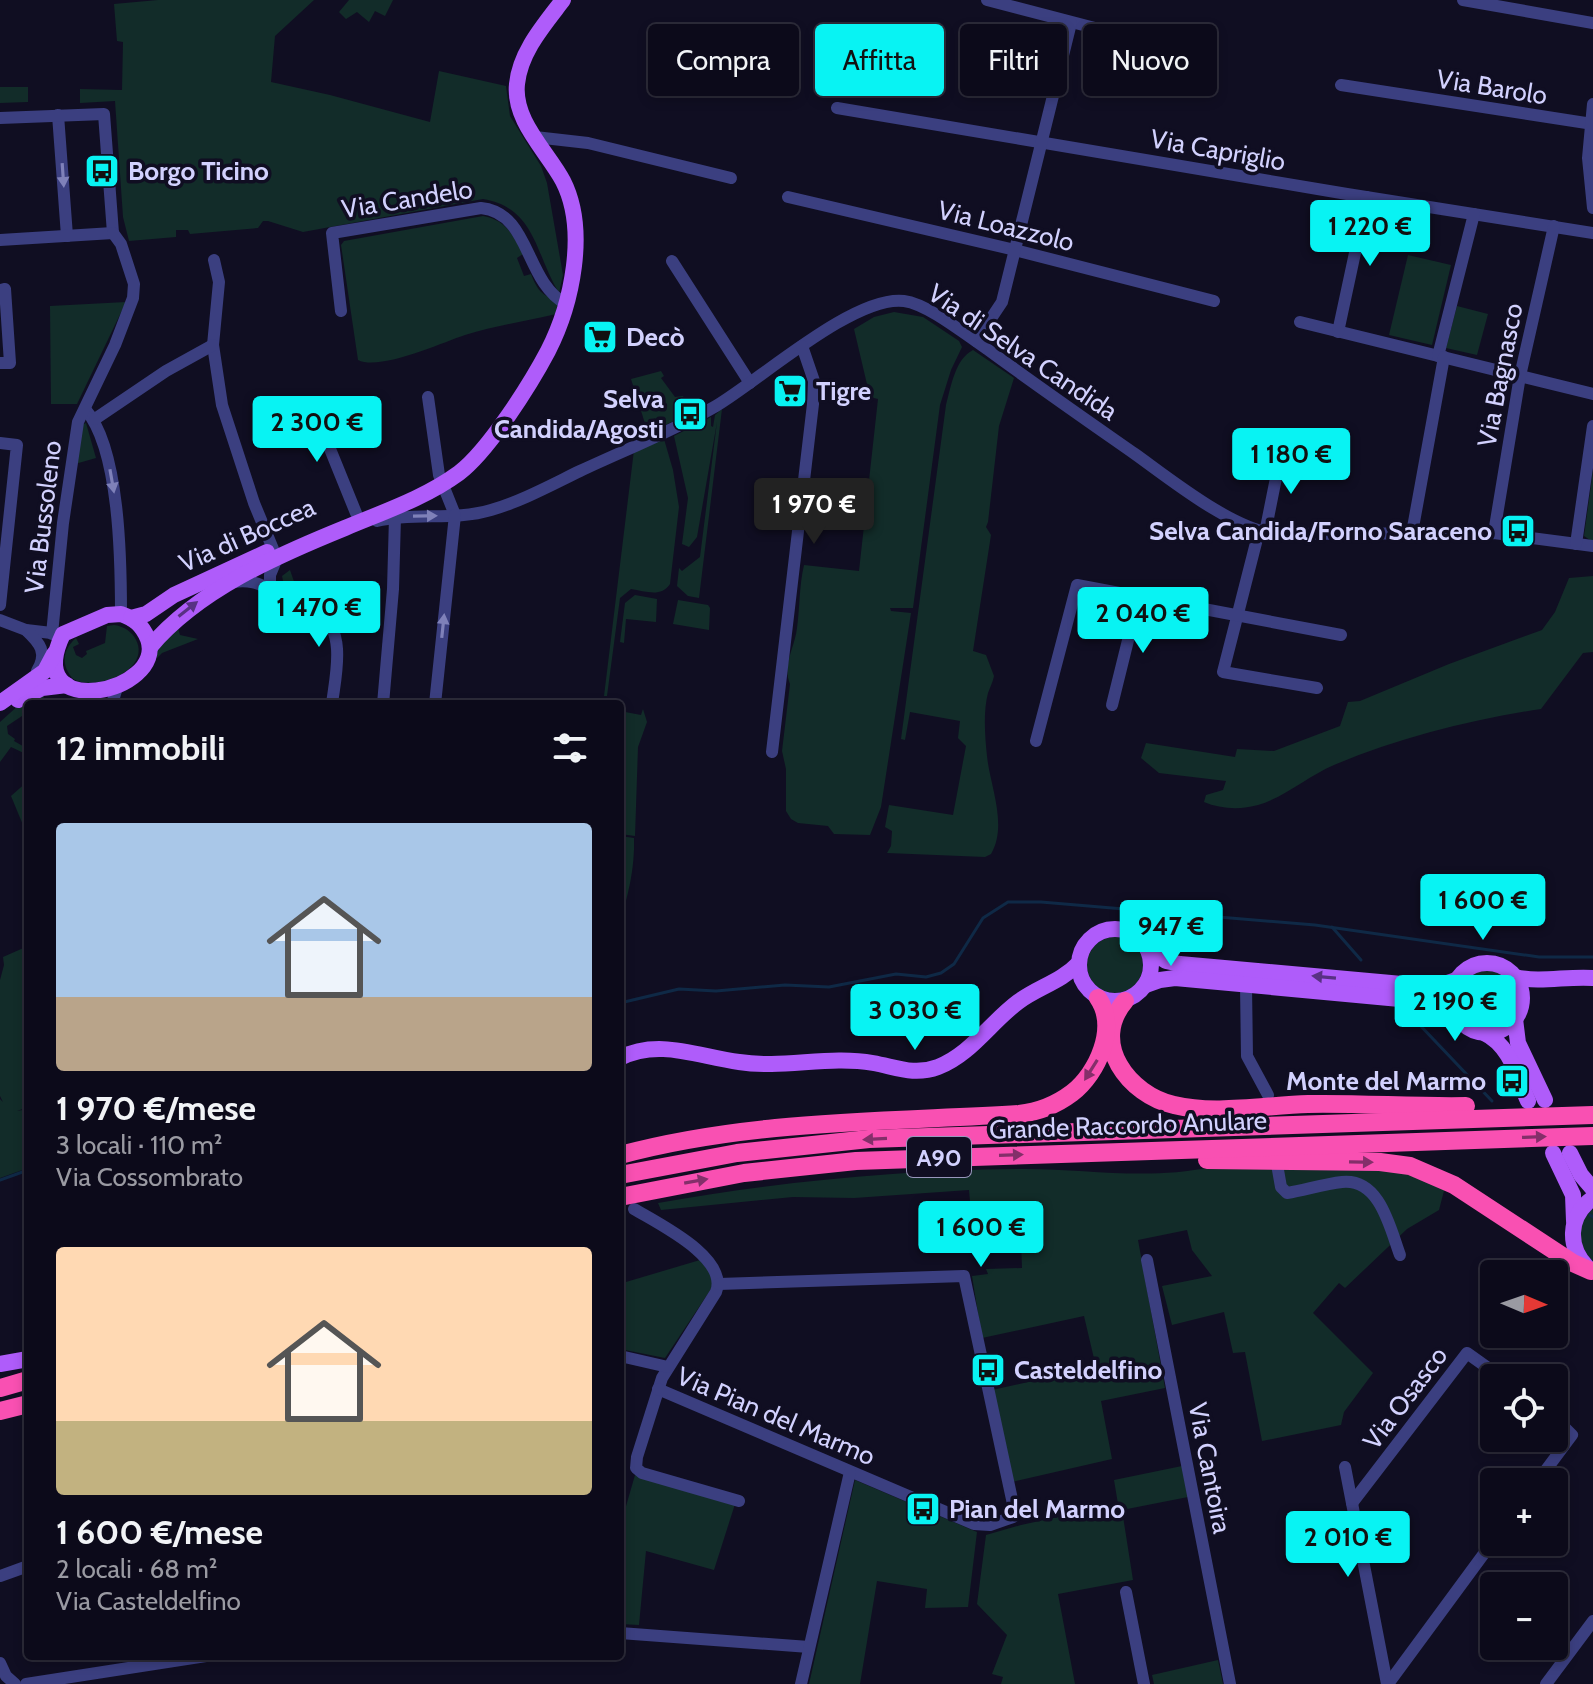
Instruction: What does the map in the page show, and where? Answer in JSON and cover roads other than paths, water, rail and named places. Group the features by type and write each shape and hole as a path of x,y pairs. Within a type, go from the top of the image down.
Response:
{"highway":[{"path":"624,1154 708,1135 759,1129 1019,1114 1039,1110 1073,1092 1095,1065 1107,1025 1105,1012 1091,991"},
{"path":"1125,1001 1112,1021 1111,1046 1122,1072 1138,1088 1165,1103 1188,1108 1266,1102 1553,1105 1593,1112"},
{"name":"Grande Raccordo Anulare","path":"624,1174 737,1153 856,1140 1593,1112"},
{"name":"Grande Raccordo Anulare","path":"627,1203 698,1180 802,1165 1057,1154 1273,1157 1475,1139 1593,1136"},
{"path":"1273,1157 1380,1162 1422,1170 1454,1185 1573,1263 1592,1272"},
{"path":"0,1388 24,1381"},
{"path":"0,1411 24,1405"}],"main road":[{"name":"Via di Boccea","path":"126,616 146,614 174,595 398,507 468,465 492,436 542,361 566,304 574,253 573,211 562,179 518,104 518,75 528,49 563,0"},
{"name":"Via di Boccea","path":"150,647 184,612 275,554 356,513 437,486"},
{"path":"0,712 30,693 53,685 67,685 89,693 135,676 141,670 150,647 144,629 126,616 107,615 57,634 55,668 67,685"},
{"path":"0,703 50,665 55,652"},
{"path":"624,1057 642,1050 664,1049 752,1064 853,1061 922,1072 947,1063 1015,1004 1068,974 1079,963 1088,941 1108,930 1120,929 1132,933 1148,950 1170,962 1435,987 1456,980"},
{"path":"1049,987 1091,991 1111,1002 1125,1001 1146,985 1151,968 1148,950"},
{"path":"1454,1012 1452,995 1456,980 1465,969 1482,962 1501,965 1515,977 1522,1000"},
{"path":"1079,963 1091,991"},
{"path":"1515,977 1548,980 1570,976 1593,978"},
{"path":"1146,985 1175,978 1432,1002 1454,1012 1466,1027 1496,1040 1505,1050 1528,1101"},
{"path":"1545,1100 1518,1043 1515,1019 1522,1000 1548,980"},
{"path":"1484,1033 1502,1030 1515,1019"},
{"path":"1592,1272 1573,1248 1573,1195 1562,1153 1593,1189"},
{"path":"1574,1222 1585,1204 1593,1198"},
{"path":"0,1364 24,1360"}],"street":[{"path":"989,0 1083,26"},
{"path":"1463,0 1593,23"},
{"path":"976,341 1002,302 1071,23"},
{"name":"Via Barolo","path":"1341,85 1591,124"},
{"path":"1593,104 1588,158 1593,208"},
{"name":"Via Capriglio","path":"837,108 1593,233"},
{"name":"Via Bussoleno","path":"57,634 63,523 76,430 80,415 115,345 133,298 134,284 121,244 113,233 104,114 58,115"},
{"path":"0,118 58,115 67,236"},
{"path":"535,137 588,143 731,178"},
{"name":"Via Loazzolo","path":"788,197 1214,301"},
{"path":"1338,332 1367,197"},
{"name":"Via Candelo","path":"341,311 332,233 481,208 498,212 512,224 545,288 566,304"},
{"path":"1412,533 1441,356 1474,214"},
{"name":"Via Bagnasco","path":"1494,533 1520,376 1554,226"},
{"path":"0,240 113,233"},
{"path":"214,260 219,282 213,345 224,414 275,554 270,590"},
{"path":"672,261 750,383"},
{"path":"0,290 5,289 5,363"},
{"name":"Via di Selva Candida","path":"342,529 395,517 493,510 664,433 716,405 802,346 866,309 893,300 919,306 976,341 1191,493 1262,532 1494,533 1593,546"},
{"path":"1300,322 1593,394"},
{"path":"95,419 166,371 213,345"},
{"path":"772,752 813,404 812,369 802,346"},
{"path":"428,397 437,486 455,515 435,700"},
{"path":"311,402 356,513"},
{"path":"85,409 95,419 108,462 126,616"},
{"path":"1576,544 1593,426"},
{"path":"0,443 17,445 0,605"},
{"path":"1281,453 1223,672 1317,688"},
{"path":"383,700 393,589 395,517"},
{"path":"234,582 256,583 270,590 283,605 318,612 335,635 337,657 332,700"},
{"path":"1036,741 1077,585 1341,635"},
{"path":"1112,705 1139,596"},
{"path":"0,620 26,630 57,634"},
{"path":"26,630 39,642 43,655 31,680"},
{"path":"113,700 118,684"},
{"path":"89,693 99,700"},
{"path":"1246,986 1247,1056 1266,1102"},
{"path":"1273,1157 1281,1187 1287,1193 1342,1182 1365,1187 1380,1205 1400,1255"},
{"path":"627,1203 677,1235 705,1258 715,1269 719,1284"},
{"name":"Via Cantoira","path":"1147,1260 1230,1684"},
{"name":"Via Pian del Marmo","path":"964,1276 1013,1504 1011,1518 985,1526 974,1524 658,1389 668,1367 719,1284 964,1276"},
{"name":"Via Osasco","path":"1352,1503 1467,1353 1482,1364"},
{"path":"624,1357 668,1367"},
{"path":"658,1389 637,1457 637,1470 739,1501"},
{"path":"1345,1467 1387,1684"},
{"path":"801,1684 850,1472"},
{"path":"1387,1684 1482,1556"},
{"path":"0,1576 24,1567"},
{"path":"1126,1592 1144,1684"},
{"path":"1546,1684 1593,1621"},
{"path":"624,1633 809,1647"},
{"path":"26,1684 126,1662 153,1660"},
{"path":"0,1663 6,1676 15,1684"}],"waterway":[{"path":"624,1002 679,989 716,991 785,985 829,987 896,974 926,977 941,973 954,964 983,918 1008,902 1041,902 1315,925 1539,957 1593,957"},
{"path":"1332,927 1361,960"},
{"path":"1416,1021 1492,1101"},
{"path":"0,1180 24,1171"}],"place":[{"name":"Borgo Ticino","path":"102,171"},
{"name":"Decò","path":"600,337"},
{"name":"Tigre","path":"790,391"},
{"name":"Selva Candida/Agosti","path":"690,414"},
{"name":"Selva Candida/Forno Saraceno","path":"1518,531"},
{"name":"Monte del Marmo","path":"1512,1081"},
{"name":"Casteldelfino","path":"988,1370"},
{"name":"Pian del Marmo","path":"923,1509"}]}
